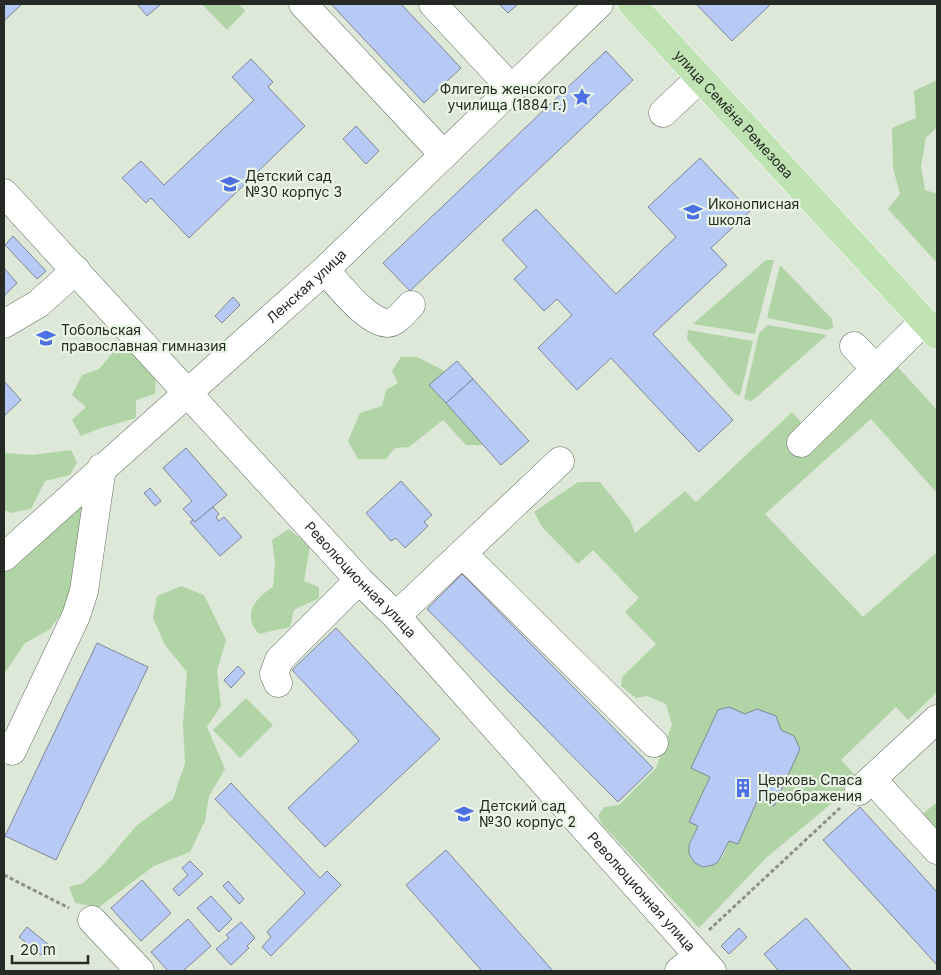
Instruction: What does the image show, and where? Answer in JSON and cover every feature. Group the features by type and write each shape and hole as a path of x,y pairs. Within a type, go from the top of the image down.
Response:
{"main road":[{"name":"улица Семёна Ремезова","path":"632,4 931,328"}],"street":[{"path":"302,4 444,155"},
{"path":"433,4 512,89"},
{"name":"Ленская улица","path":"4,557 102,467 326,270 599,4"},
{"path":"663,113 700,78"},
{"name":"Революционная улица","path":"4,193 188,391 359,580 396,616 695,961"},
{"path":"4,324 38,304 76,270"},
{"path":"326,270 373,319 385,324 394,322 411,305"},
{"path":"801,443 876,369 931,328"},
{"path":"854,346 876,369"},
{"path":"396,616 560,461"},
{"path":"4,745 12,751 76,616 84,591 102,467"},
{"path":"463,554 654,742"},
{"path":"278,683 274,674 279,660 359,580"},
{"path":"937,719 866,785 937,850"},
{"path":"92,920 140,971"}],"path":[{"path":"695,961 866,785"},
{"path":"4,875 92,920"}],"green space":[{"path":"202,4 239,4 245,11 227,30"},
{"path":"937,80 937,127 926,138 921,166 925,190 937,194 937,263 888,209 900,194 893,168 892,128 916,118 914,91"},
{"path":"766,260 774,260 755,334 693,324"},
{"path":"780,265 832,319 833,328 827,330 767,318"},
{"path":"768,325 827,335 752,401 744,399 759,333"},
{"path":"688,330 753,341 740,396 735,394 687,339"},
{"path":"115,350 139,351 156,374 155,394 136,400 136,418 81,436 72,420 86,407 72,395 82,375 99,369"},
{"path":"401,357 417,357 445,371 430,385 483,445 466,445 443,420 409,447 395,448 386,459 358,459 348,441 360,413 382,406 386,390 398,383 392,371"},
{"path":"897,366 937,410 937,493 871,419 765,514 863,617 937,552 937,692 908,720 896,707 841,760 860,780 767,857 699,928 601,823 598,816 604,807 619,805 656,768 672,725 666,704 647,696 636,698 621,686 622,677 656,644 625,612 639,598 593,550 578,564 542,527 534,512 578,482 600,482 630,520 635,533 685,491 696,502 792,412 805,427 790,443 803,458","holes":["729,707 745,714 757,709 776,716 781,730 794,736 800,749 758,799 738,844 729,841 725,852 714,865 699,865 692,859 689,849 692,837 698,826 689,822 710,777 691,768 718,710"]},
{"path":"71,450 77,462 70,475 45,481 31,509 10,513 4,509 4,453 33,455"},
{"path":"85,502 84,539 68,605 49,630 25,643 4,674 4,573 33,543"},
{"path":"289,529 310,546 304,581 319,587 319,598 294,610 290,627 259,634 251,620 252,608 260,597 273,587 275,564 272,540"},
{"path":"181,586 204,595 226,640 217,671 221,706 207,727 225,769 209,796 205,821 190,852 154,866 99,907 75,903 69,887 83,883 103,865 136,826 173,799 185,763 183,724 187,672 165,645 153,618 157,596"},
{"path":"246,698 273,725 240,758 213,730"},
{"path":"937,802 937,837 919,817"}],"building":[{"path":"4,4 22,4 4,21"},
{"path":"137,4 161,4 147,16"},
{"path":"331,4 401,4 461,68 424,103"},
{"path":"499,4 518,4 508,13"},
{"path":"696,4 771,4 732,41"},
{"path":"606,51 633,80 410,291 383,263"},
{"path":"251,59 273,82 268,87 305,126 189,238 151,198 146,203 122,178 141,161 164,185 254,100 232,77"},
{"path":"356,126 379,151 366,164 343,139"},
{"path":"700,158 750,211 711,248 727,265 653,334 733,420 699,452 611,358 577,390 538,348 572,315 557,299 544,311 514,279 527,267 502,240 536,209 616,294 676,237 648,207"},
{"path":"13,236 46,271 37,279 5,245"},
{"path":"4,268 17,283 4,296"},
{"path":"233,297 240,305 222,323 215,316"},
{"path":"457,361 473,379 446,403 429,385"},
{"path":"473,379 529,441 501,465 446,403"},
{"path":"4,381 21,400 4,416"},
{"path":"186,448 227,495 195,522 183,509 192,501 163,468"},
{"path":"401,481 432,515 424,522 428,526 405,548 396,538 391,541 366,513"},
{"path":"150,488 161,501 155,506 144,493"},
{"path":"213,507 219,514 216,517 219,521 224,517 242,537 220,556 190,522 193,520 195,522"},
{"path":"462,574 653,768 618,802 427,609"},
{"path":"336,628 440,739 325,847 288,808 359,741 292,670"},
{"path":"97,643 148,667 56,860 5,836"},
{"path":"238,666 245,673 231,688 224,680"},
{"name":"Церковь Спаса Преображения","path":"729,707 745,714 757,709 776,716 781,730 794,736 800,749 774,806 758,799 738,844 729,841 718,862 703,867 695,863 689,854 689,845 698,826 689,822 710,777 691,768 718,710"},
{"path":"231,783 320,878 327,871 341,885 271,956 262,947 271,937 267,932 305,893 215,799"},
{"path":"860,807 937,892 937,965 823,840"},
{"path":"446,850 553,971 482,971 406,885"},
{"path":"190,861 203,874 179,896 173,889 188,875 182,868"},
{"path":"142,880 171,913 141,941 111,908"},
{"path":"228,881 244,899 239,904 223,886"},
{"path":"211,896 232,919 219,932 197,908"},
{"path":"806,918 852,971 779,971 764,954"},
{"path":"188,919 211,946 183,971 168,971 151,952"},
{"path":"241,922 255,938 247,946 249,948 231,965 216,949 229,938 226,935"},
{"path":"27,927 49,945 41,955 19,937"},
{"path":"739,928 747,937 729,954 721,946"}],"place":[{"name":"Флигель женского училища (1884 г.)","path":"582,97"},
{"name":"Детский сад №30 корпус 3","path":"230,184"},
{"name":"Иконописная школа","path":"693,212"},
{"name":"Тобольская православная гимназия","path":"46,338"},
{"name":"Церковь Спаса Преображения","path":"743,788"},
{"name":"Детский сад №30 корпус 2","path":"464,814"}]}
